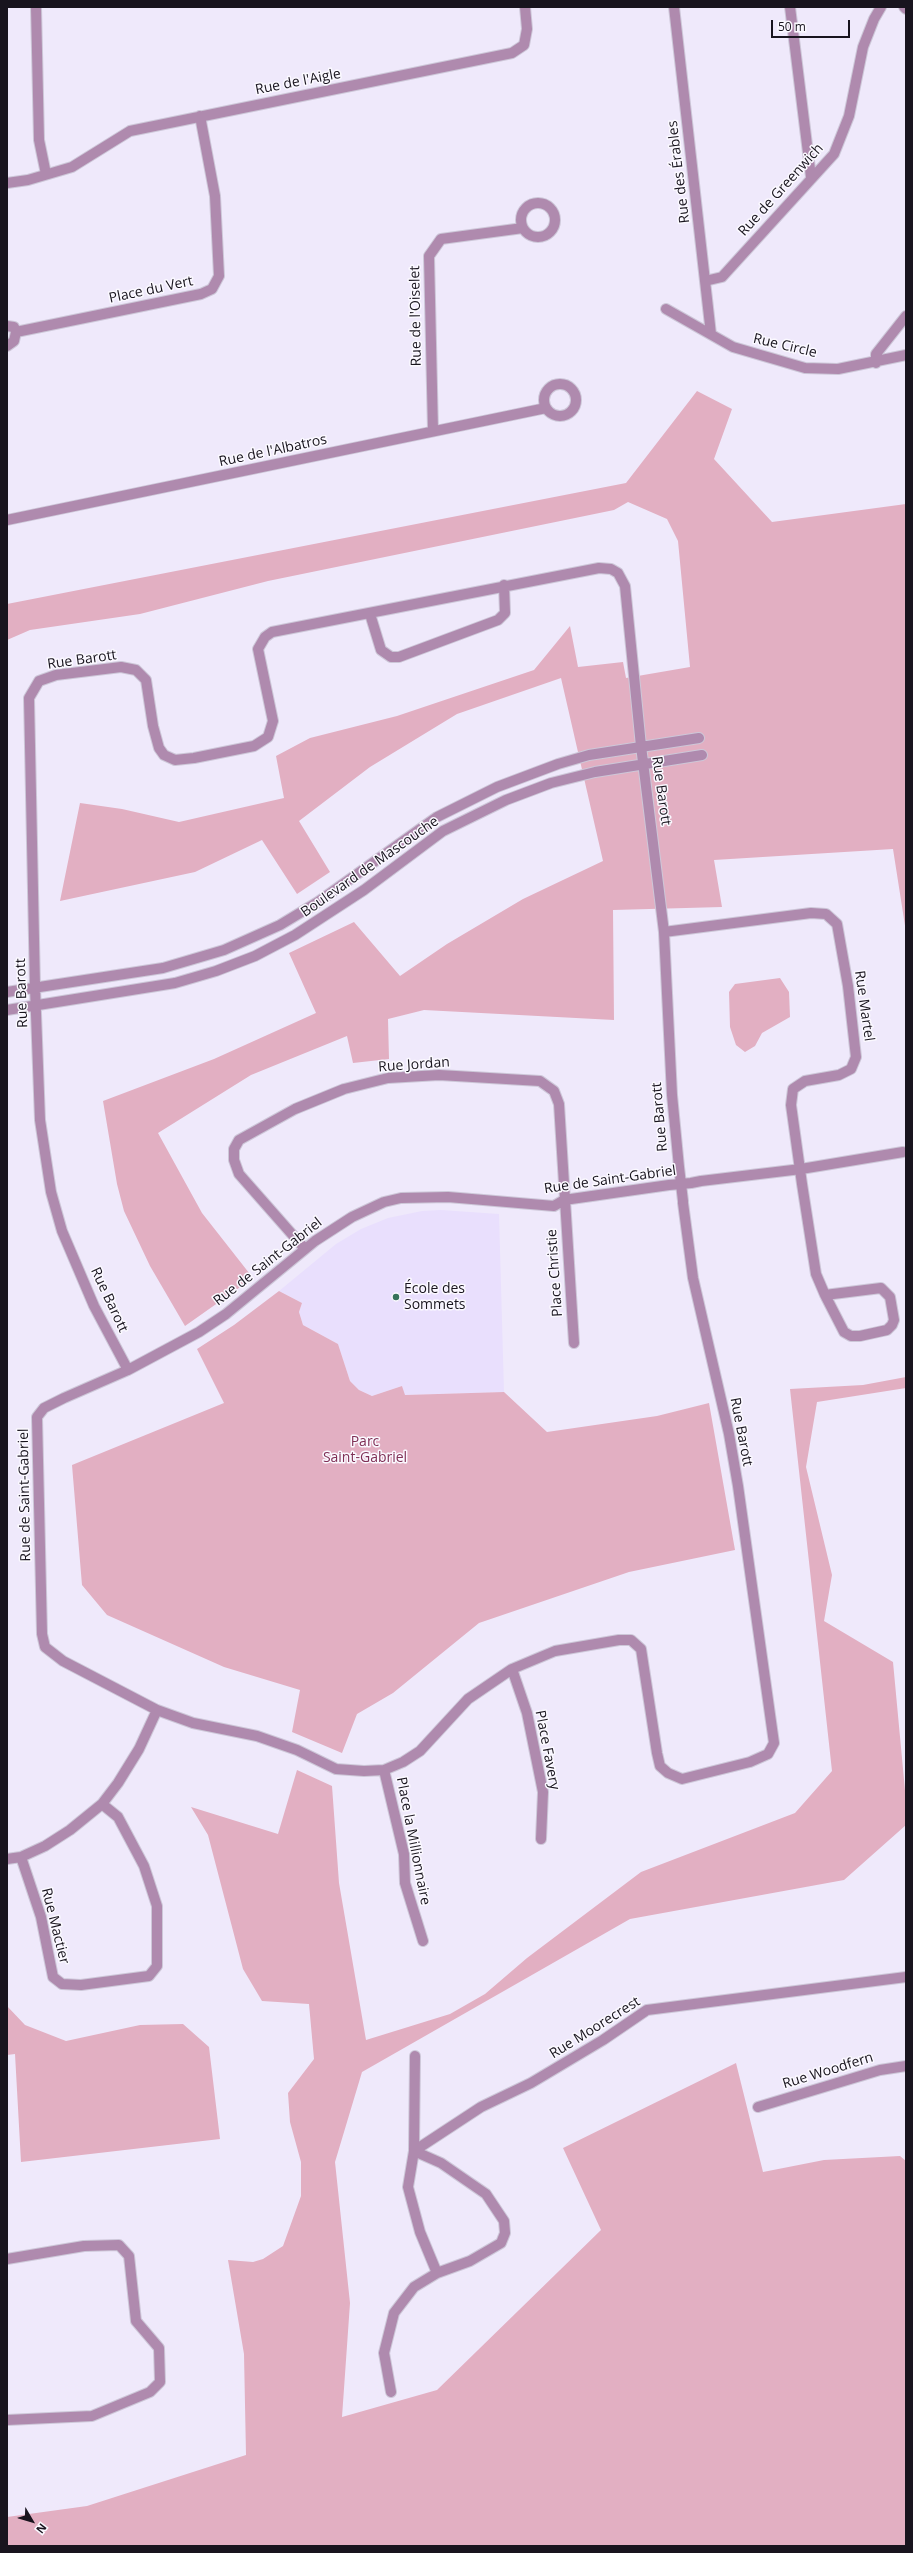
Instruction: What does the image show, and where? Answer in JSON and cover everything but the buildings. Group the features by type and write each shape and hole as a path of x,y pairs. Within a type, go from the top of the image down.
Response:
{"street":[{"path":"36,7 39,140 46,174"},
{"name":"Rue de l'Aigle","path":"7,183 72,167 130,131 512,53 524,45 528,29 525,7"},
{"name":"Rue des Érables","path":"674,7 711,334"},
{"path":"790,7 811,177"},
{"name":"Rue de Greenwich","path":"705,281 722,277 811,177 834,154 849,116 863,47 874,19 881,7"},
{"name":"Place du Vert","path":"16,332 201,294 212,289 219,276 215,196 200,116"},
{"name":"Rue de l'Oiselet","path":"433,431 429,256 441,239 523,228"},
{"name":"Rue Circle","path":"666,309 733,347 805,368 838,369 876,363 906,355"},
{"path":"876,363 876,354 906,316"},
{"path":"7,326 14,327 16,332 14,341 7,346"},
{"name":"Rue de l'Albatros","path":"7,520 546,408"},
{"name":"Rue Barott","path":"128,1370 94,1306 62,1231 51,1192 40,1120 34,987 29,698 39,681 56,675 114,668 136,670 146,680 153,726 159,748 164,755 175,760 254,746 268,737 274,721 258,649 264,637 272,632 370,614 504,585 599,568 611,569 618,573 625,586 641,746 664,932 672,1095 681,1184 693,1278 729,1434 738,1486 774,1743 768,1754 750,1762 731,1766"},
{"path":"370,614 381,650 391,657 399,657 498,620 505,613 504,585"},
{"name":"Boulevard de Mascouche","path":"7,992 163,968 243,942 280,925 316,904 389,849 454,807 519,778 558,764 589,756 641,746 699,738"},
{"name":"Boulevard de Mascouche","path":"7,1010 175,983 255,956 326,916 443,831 468,818 551,783 644,763 702,755"},
{"name":"Rue Martel","path":"664,932 812,913 826,914 837,924 848,986 856,1057 851,1069 839,1075 805,1081 793,1089 791,1106 816,1274 825,1294 844,1332 851,1336 887,1330 892,1325 894,1320 890,1297 881,1288 825,1294"},
{"name":"Rue Jordan","path":"305,1249 239,1174 234,1160 234,1148 239,1140 295,1108 344,1089 388,1078 439,1075 540,1081 554,1091 559,1104 564,1200"},
{"name":"Rue de Saint-Gabriel","path":"731,1766 682,1779 660,1766 641,1649 631,1640 619,1640 555,1651 512,1669 468,1699 420,1750 402,1762 384,1770 336,1769 297,1750 263,1739 192,1723 157,1710 63,1660 45,1647 42,1634 37,1417 44,1408 128,1370 199,1332 226,1314 305,1249 352,1217 384,1202 402,1198 448,1197 525,1202 550,1206 564,1200 800,1169 903,1152"},
{"name":"Place Christie","path":"564,1200 574,1343"},
{"name":"Place Favery","path":"512,1669 527,1713 543,1792 542,1839"},
{"path":"7,1859 21,1857 70,1830 102,1804 118,1783 139,1749 157,1710"},
{"name":"Place la Millionnaire","path":"384,1770 403,1847 405,1883 423,1941"},
{"name":"Rue Mactier","path":"21,1857 41,1917 53,1977 62,1984 81,1985 148,1976 157,1966 157,1906 144,1866 118,1817 102,1804"},
{"name":"Rue Moorecrest","path":"414,2151 481,2107 531,2083 603,2040 647,2010 906,1977"},
{"path":"415,2056 414,2151 408,2187 420,2232 437,2273"},
{"name":"Rue Woodfern","path":"758,2107 880,2070 906,2066"},
{"path":"391,2392 384,2352 394,2313 414,2286 437,2273 470,2261 501,2243 505,2233 504,2221 486,2194 441,2163 414,2151"},
{"path":"7,2259 84,2246 118,2245 130,2256 136,2321 159,2348 160,2382 150,2392 92,2416 7,2420"}],"shaded area":[{"name":"École des Sommets","path":"441,1210 499,1214 504,1392 404,1395 402,1386 372,1396 359,1390 350,1381 338,1344 303,1325 299,1312 302,1303 279,1291 336,1244 361,1229 388,1218 422,1211"}],"green space":[{"path":"697,391 732,409 714,459 772,522 906,504 906,932 893,849 714,860 722,907 613,910 614,1020 424,1010 388,1019 389,1059 353,1063 347,1036 251,1075 158,1133 202,1213 253,1278 185,1326 150,1266 124,1211 117,1184 103,1101 214,1059 316,1013 289,953 354,922 400,976 447,944 523,899 603,861 561,678 457,714 370,767 299,821 330,872 297,894 262,840 195,872 60,901 80,803 122,809 179,822 284,798 276,756 310,738 397,716 534,670 570,626 578,667 623,662 626,678 690,667 678,541 667,519 628,502 614,510 268,581 140,614 30,630 7,640 7,604 626,483"},
{"path":"780,978 789,992 790,1017 762,1033 755,1046 745,1052 736,1045 730,1027 729,992 735,984"},
{"name":"Parc Saint-Gabriel","path":"279,1291 302,1303 299,1312 303,1325 338,1344 350,1381 359,1390 372,1396 402,1386 405,1395 504,1392 547,1432 657,1416 709,1403 735,1550 629,1572 479,1623 393,1693 357,1714 342,1753 292,1732 300,1690 224,1667 107,1615 82,1585 72,1465 224,1403 197,1349 234,1325"},
{"path":"906,1377 906,1388 817,1402 806,1467 832,1575 824,1621 893,1662 906,1801 906,1825 844,1880 630,1919 362,2072 335,2162 350,2303 342,2417 437,2390 601,2230 563,2148 736,2063 763,2172 824,2160 900,2156 906,2161 906,2546 7,2546 7,2517 87,2506 246,2455 244,2354 228,2260 253,2262 263,2259 283,2246 301,2196 301,2162 290,2122 288,2093 314,2059 309,2004 262,2001 243,1969 208,1835 191,1807 278,1834 297,1770 332,1786 339,1883 366,2040 450,2014 485,1994 527,1958 641,1872 795,1813 832,1771 790,1389 863,1385"},
{"path":"7,2006 25,2025 66,2041 140,2025 183,2024 209,2047 220,2139 21,2162 15,2054 7,2055"}],"place":[{"name":"École des Sommets","path":"396,1297"}]}
